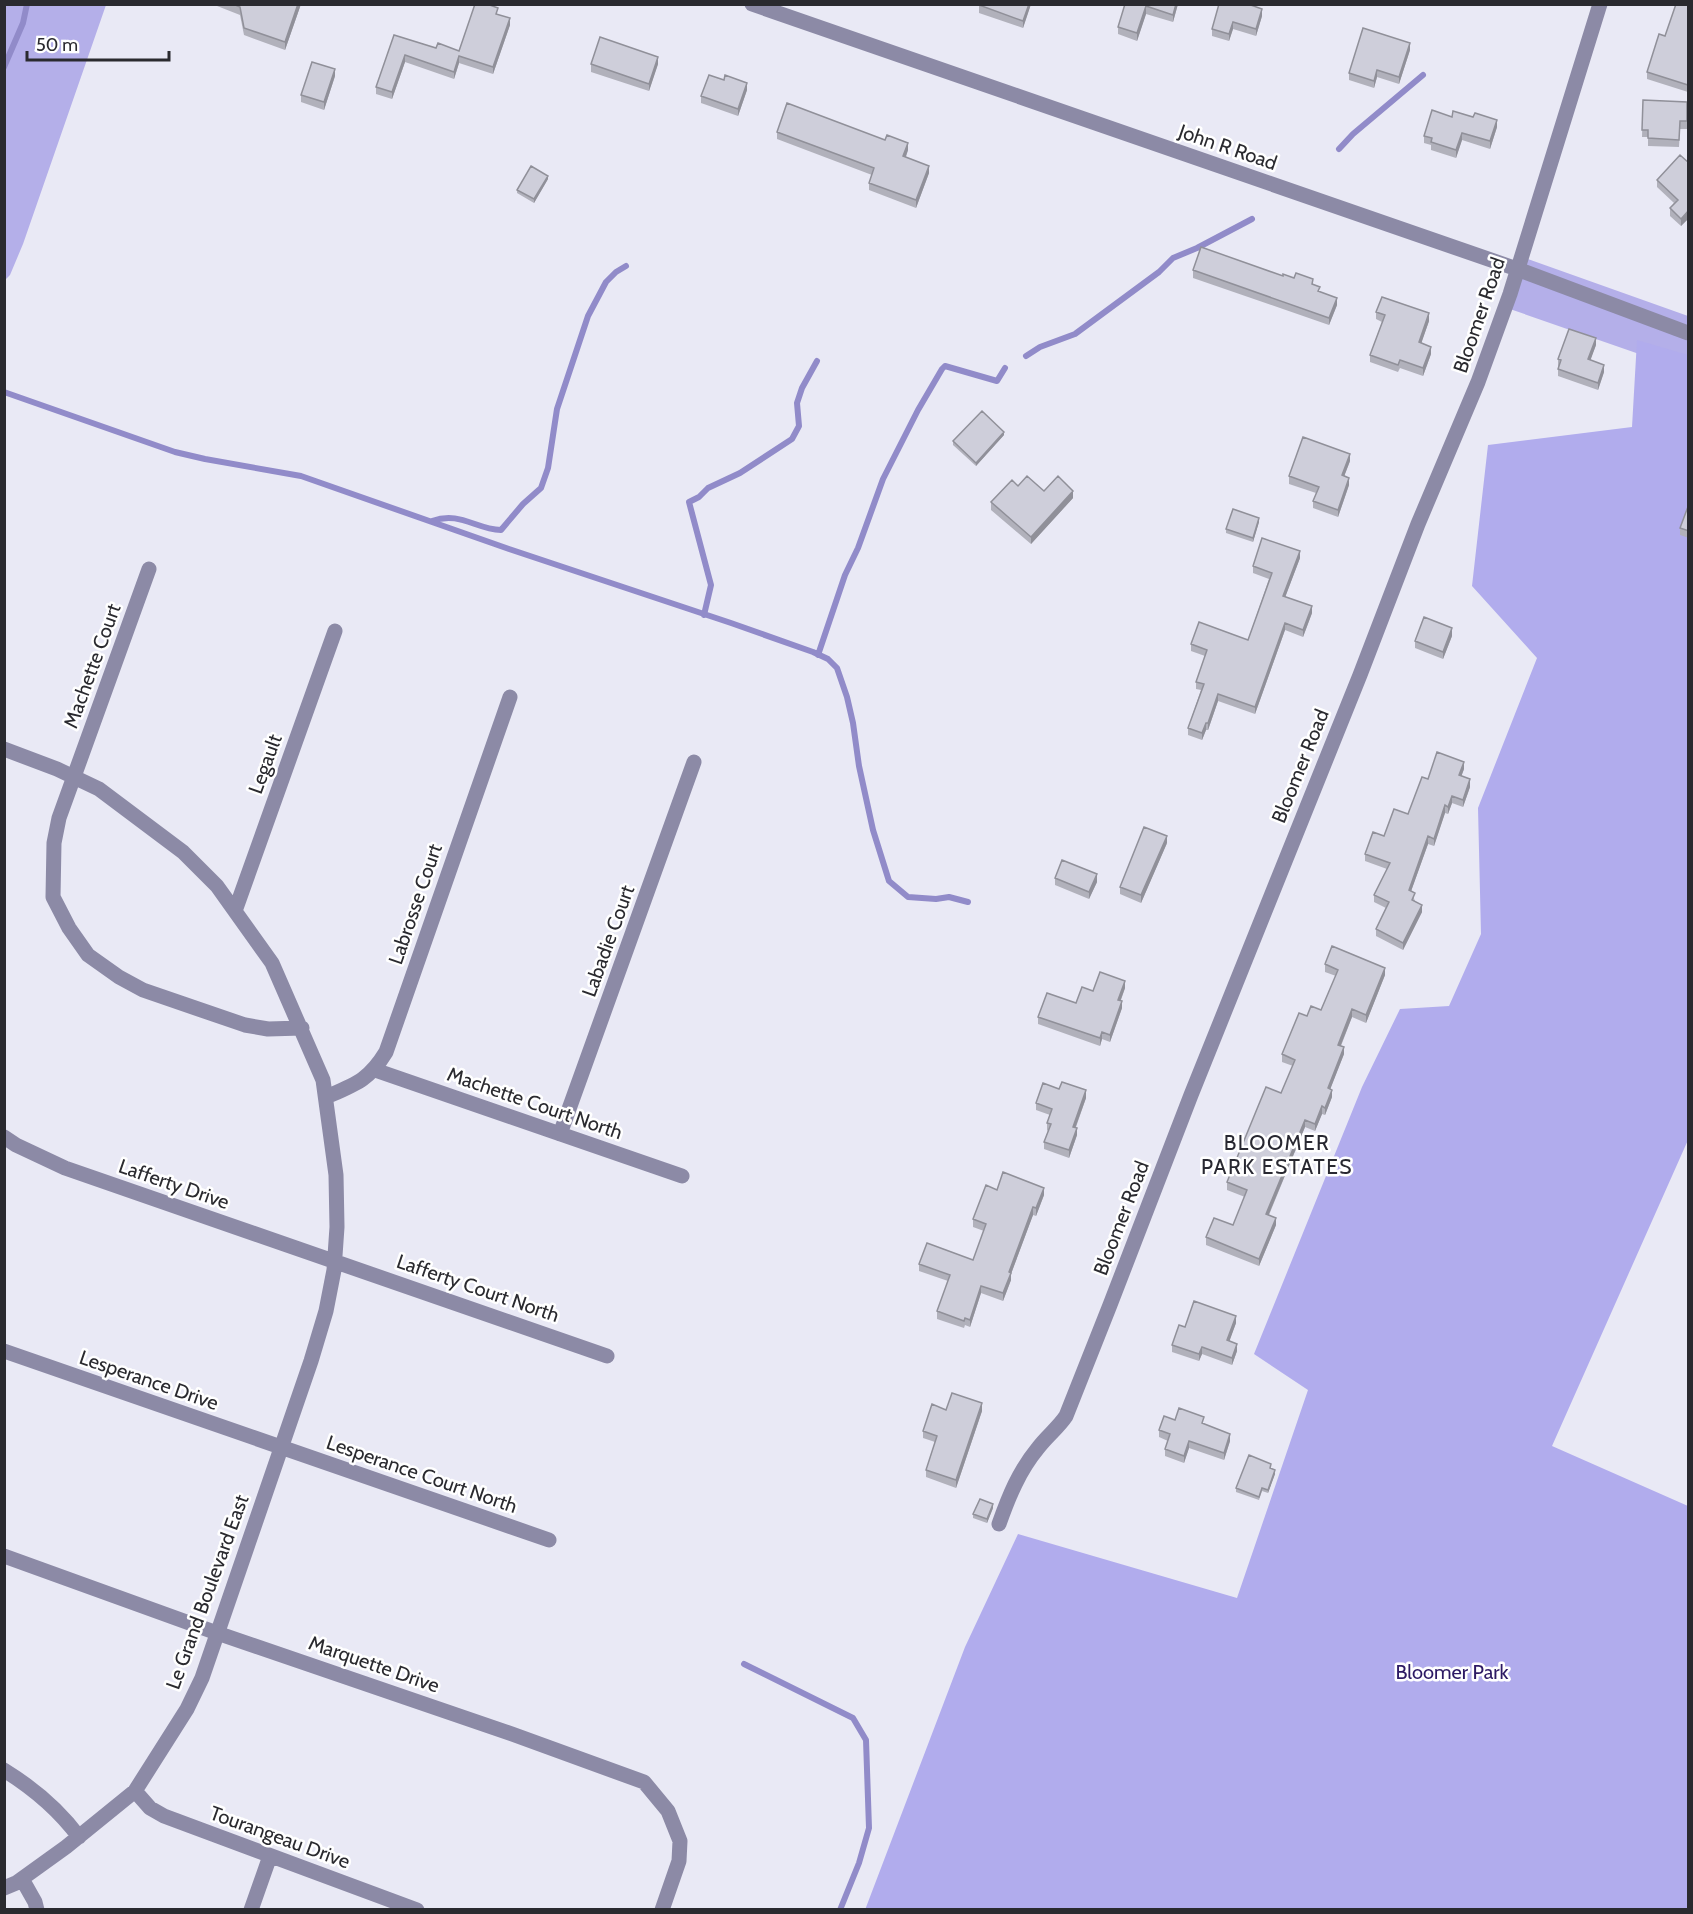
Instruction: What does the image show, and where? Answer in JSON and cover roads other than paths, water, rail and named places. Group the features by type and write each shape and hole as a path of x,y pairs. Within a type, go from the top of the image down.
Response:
{"street":[{"name":"John R Road","path":"752,4 1517,269 1689,333"},
{"name":"Bloomer Road","path":"999,1524 1011,1490 1024,1466 1066,1416 1418,524 1467,409 1517,269 1600,4"},
{"name":"Machette Court","path":"149,569 59,818 54,843 53,897 69,928 88,955 119,977 143,990 245,1025 268,1029 302,1028"},
{"name":"Legault","path":"235,910 335,631"},
{"name":"Labrosse Court","path":"326,1097 357,1083 375,1070 386,1052 510,697"},
{"name":"Le Grand Boulevard East","path":"4,749 99,789 183,852 217,886 272,963 302,1028 323,1080 336,1175 334,1260 326,1311 202,1678 187,1709 135,1791 79,1837 22,1879 4,1888"},
{"name":"Labadie Court","path":"560,1134 694,762"},
{"name":"Machette Court North","path":"375,1070 682,1176"},
{"name":"Lafferty Drive","path":"4,1137 65,1168 334,1260"},
{"name":"Lafferty Court North","path":"334,1260 607,1356"},
{"name":"Lesperance Drive","path":"4,1351 280,1448"},
{"name":"Lesperance Court North","path":"280,1448 549,1540"},
{"name":"Marquette Drive","path":"4,1556 644,1782 668,1810 680,1841 679,1862 662,1910"},
{"path":"4,1770 44,1798 65,1818 79,1837"},
{"name":"Tourangeau Drive","path":"135,1791 150,1808 164,1816 417,1910"},
{"path":"252,1910 270,1856"},
{"path":"22,1879 37,1910"}],"waterway":[{"path":"4,67 23,23 27,4"},
{"path":"1339,149 1353,134 1423,75"},
{"path":"1026,356 1040,347 1075,334 1159,272 1173,258 1252,219"},
{"path":"432,521 442,518 459,519 501,530 523,504 541,488 548,468 557,409 588,316 606,282 626,266"},
{"path":"704,615 711,585 689,502 699,497 708,488 740,473 792,439 799,426 797,403 802,388 817,361"},
{"path":"818,655 845,575 858,548 883,479 942,369 945,366 997,381 1005,368"},
{"path":"4,392 175,452 301,476 731,623 828,659 837,668 847,697 873,830 889,881 908,897 936,899 949,897 968,902"},
{"path":"744,1664 853,1718 866,1740 869,1828 859,1863 840,1910"}],"district":[{"name":"BLOOMER PARK ESTATES","path":"1277,1154"}],"park label":[{"name":"Bloomer Park","path":"1452,1672"}]}
